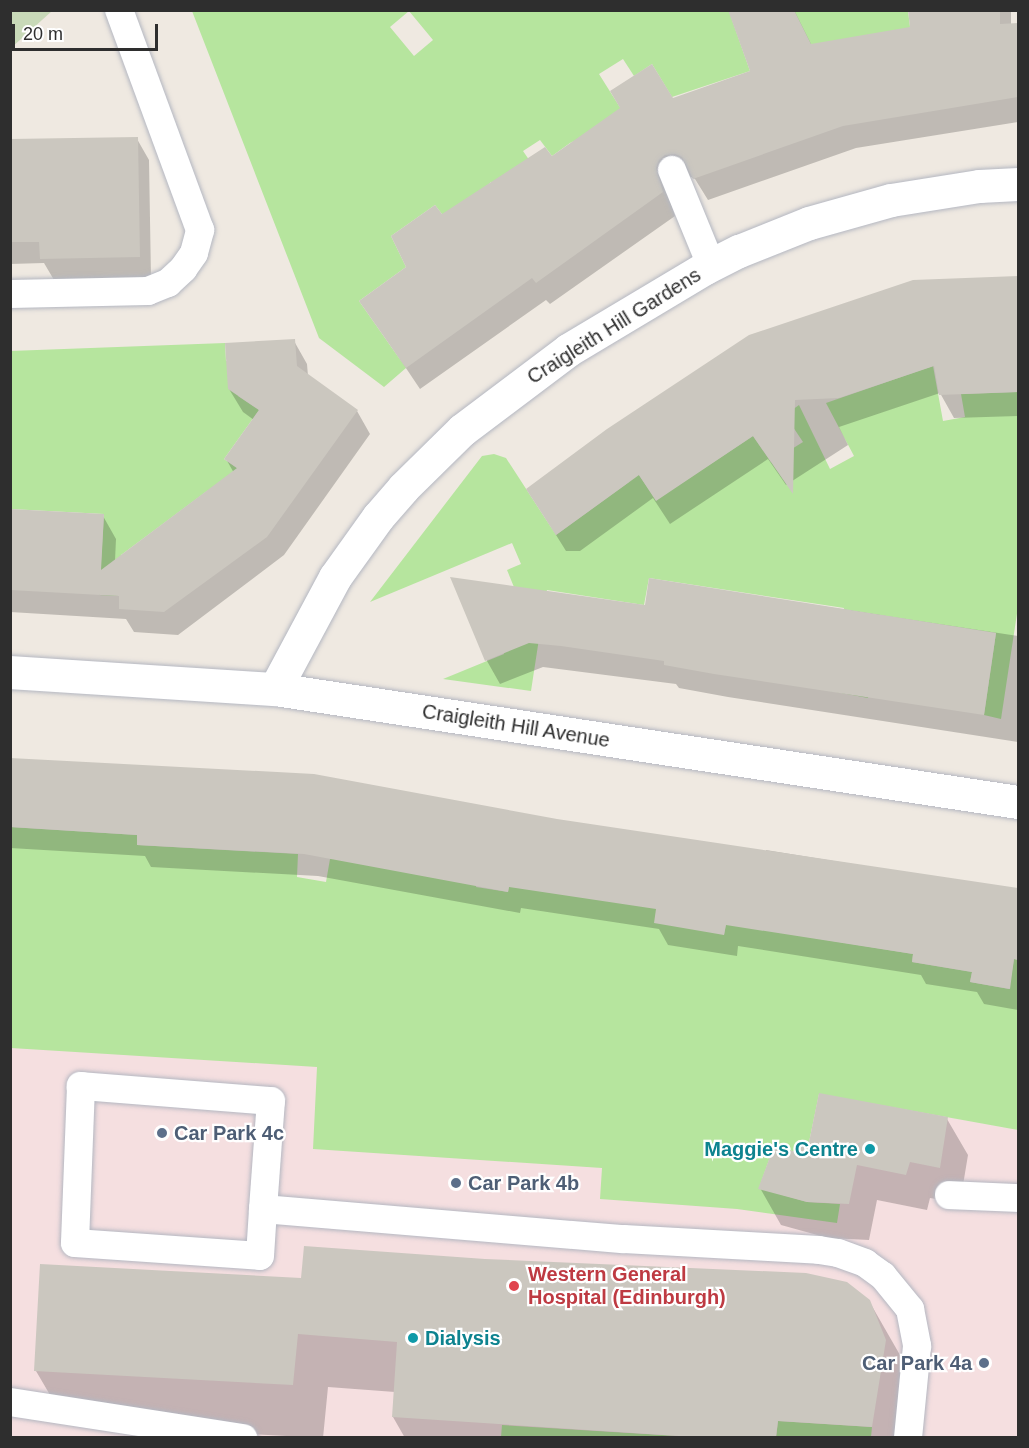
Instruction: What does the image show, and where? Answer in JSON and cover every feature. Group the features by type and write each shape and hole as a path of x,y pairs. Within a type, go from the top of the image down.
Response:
{"street":[{"name":"Craigleith Hill Gardens","path":"275,689 341,568 378,517 428,462 462,430 568,350 711,265 773,236 861,207 931,193 1018,184"},
{"name":"Craigleith Hill Avenue","path":"10,672 275,689 1018,802"}],"lane":[{"path":"10,294 148,291 168,283 194,253 201,230 119,10"},
{"path":"672,170 711,265"},
{"path":"81,1086 271,1101 263,1209 261,1256 75,1243 81,1086"},
{"path":"949,1195 1018,1198"},
{"path":"263,1209 624,1239 819,1250 850,1257 883,1276 910,1309 917,1346 908,1437"},
{"path":"10,1402 243,1437"}],"shaded area":[{"name":"Western General Hospital (Edinburgh)","path":"10,1006 802,1090 1018,1130 1018,1437 11,1437"}],"green space":[{"path":"11,10 52,10 52,11 11,48"},
{"path":"192,11 409,11 749,11 731,17 750,71 672,97 652,64 634,76 623,59 599,74 626,117 570,143 552,156 540,140 523,151 534,167 514,213 491,182 448,222 435,205 391,236 406,267 359,301 406,368 384,387 319,338","holes":["409,11 433,40 414,56 390,27"]},
{"path":"794,11 908,11 910,27 835,127"},
{"path":"225,343 226,361 296,358 276,387 238,396 259,410 224,459 248,476 207,491 121,555 119,596 99,595 104,514 11,509 10,351"},
{"path":"933,366 943,421 965,417 961,394 1018,392 1018,607 1001,719 984,715 996,633 880,615 868,698 831,691 844,608 649,578 644,605 547,590 546,594 516,592 507,570 521,564 512,543 370,602 482,456 494,454 506,458 556,535 629,482 597,438 608,430 656,500 753,436 771,462 803,442 785,415 799,405 830,469 854,456 826,403"},
{"path":"542,619 531,691 443,679 504,654 498,636"},
{"path":"10,827 137,835 137,845 298,854 297,877 326,882 330,859 481,858 476,887 508,892 513,863 649,884 724,935 730,899 753,928 913,954 912,962 972,972 970,982 1009,989 1014,959 1018,960 1018,1130 819,1094 808,1147 798,1145 796,1152 774,1146 759,1188 807,1202 840,1204 837,1223 737,1209 600,1199 602,1168 313,1149 317,1067 11,1048"},
{"path":"778,1421 872,1427 871,1437 776,1438"},
{"path":"502,1425 694,1437 501,1437"}],"building":[{"path":"728,10 794,10 811,44 910,27 908,10 1000,10 1000,24 1018,23 1018,97 843,126 693,179 682,157 675,154 665,155 659,160 656,168 663,192 536,283 532,278 406,368 359,301 406,267 391,236 435,205 442,214 545,147 552,156 620,108 610,91 652,64 673,98 750,71"},
{"path":"138,137 140,257 40,259 39,242 10,242 10,139"},
{"path":"1018,276 1018,392 939,395 934,366 839,398 795,400 793,494 753,436 656,501 639,475 556,535 526,489 607,429 749,335 913,280"},
{"path":"295,339 297,366 358,410 267,537 164,612 119,609 119,596 10,590 10,509 104,514 101,570 237,468 224,459 259,410 228,389 225,343"},
{"path":"450,577 645,605 649,578 996,633 984,715 714,674 664,665 664,661 561,646 529,643 485,661"},
{"path":"10,758 314,774 557,819 1018,888 1018,960 1014,959 1010,989 970,982 972,972 912,962 913,954 726,925 724,935 654,923 656,909 509,887 508,892 304,854 137,845 137,835 10,827"},
{"name":"Maggie's Centre","path":"819,1093 948,1117 940,1168 910,1162 906,1175 857,1165 849,1204 807,1202 758,1189 774,1146 796,1152 798,1145 808,1147"},
{"path":"304,1246 485,1259 806,1273 847,1282 870,1300 886,1340 872,1427 778,1421 776,1437 694,1437 392,1417 397,1342 298,1334 293,1385 34,1371 40,1264 301,1278"}],"place":[{"name":"Car Park 4c","path":"162,1133"},
{"name":"Maggie's Centre","path":"870,1149"},
{"name":"Car Park 4b","path":"456,1183"},
{"name":"Western General Hospital (Edinburgh)","path":"514,1286"},
{"name":"Dialysis","path":"413,1338"},
{"name":"Car Park 4a","path":"984,1363"}]}
